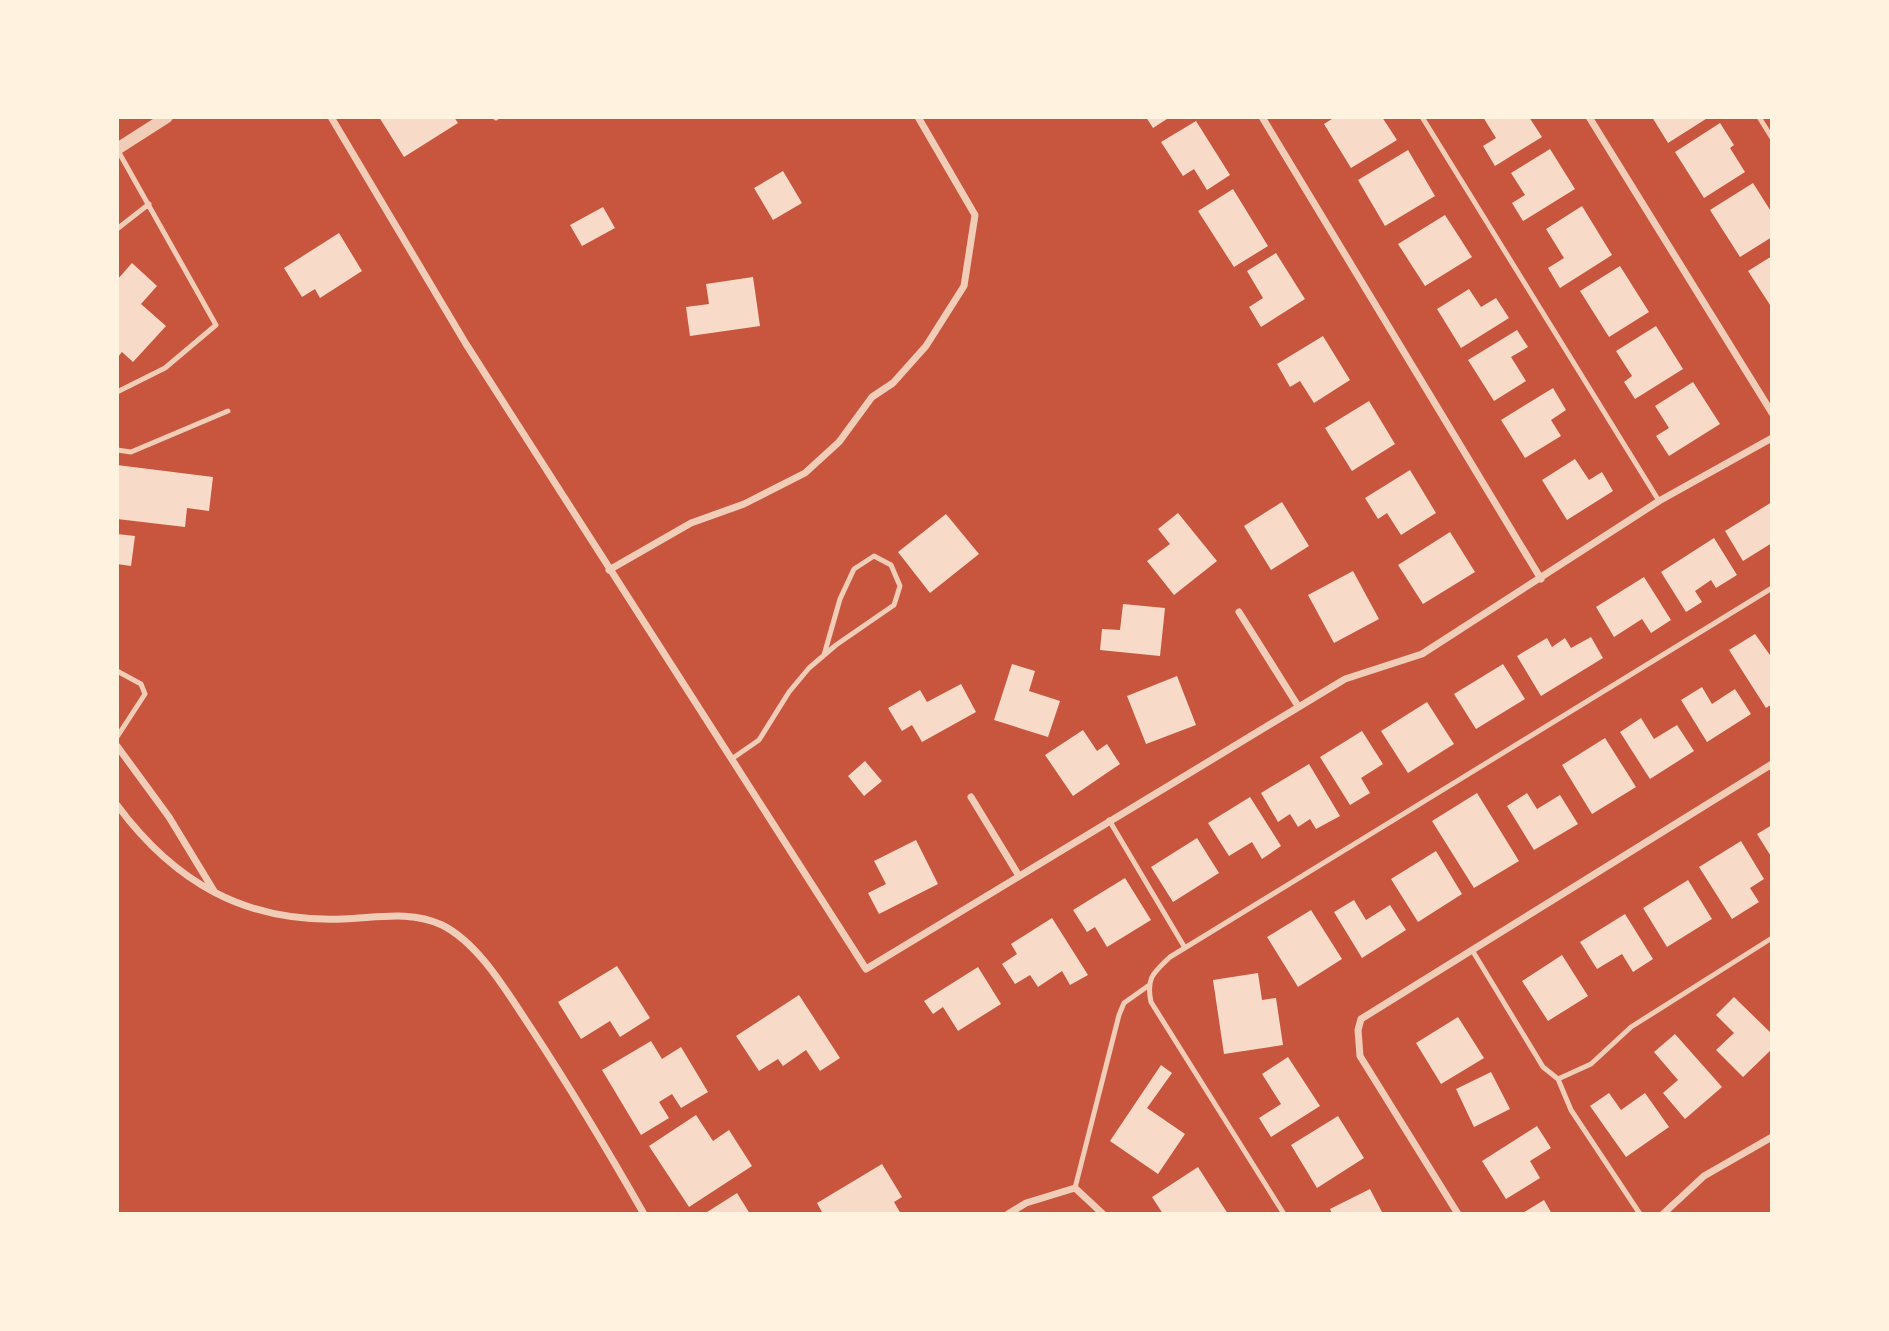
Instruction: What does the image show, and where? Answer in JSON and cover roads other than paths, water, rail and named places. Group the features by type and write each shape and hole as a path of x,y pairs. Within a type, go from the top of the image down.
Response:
{"street":[{"path":"117,149 167,117"},
{"path":"331,117 466,344 866,969 1345,679 1422,654 1660,501 1772,438"},
{"path":"609,570 691,523 744,504 805,472 839,442 872,397 893,383 926,346 964,286 975,215 918,117"},
{"path":"1262,117 1541,579"},
{"path":"1589,117 1772,413"},
{"path":"1239,612 1298,706"},
{"path":"117,746 163,807 217,895"},
{"path":"1458,1214 1360,1056 1358,1030 1361,1019 1772,764"},
{"path":"971,797 1019,876"},
{"path":"117,805 151,846 198,884 256,911 298,918 341,919 408,915 440,925 463,938 500,981 582,1105 644,1214"},
{"path":"1663,1214 1704,1176 1772,1137"},
{"path":"1008,1214 1026,1203 1075,1188 1102,1214"}],"lane":[{"path":"1422,117 1660,501"},
{"path":"1759,117 1772,138"},
{"path":"117,149 216,326 165,368 117,392"},
{"path":"117,229 149,204"},
{"path":"117,450 131,452 228,411"},
{"path":"733,758 760,740 789,692 809,668 894,605 900,586 891,565 874,556 854,569 840,599 824,655"},
{"path":"1075,1188 1119,1015 1124,1003 1148,986 1155,970 1185,948 1772,588"},
{"path":"117,671 141,684 145,694 117,737"},
{"path":"1109,820 1185,948"},
{"path":"1558,1079 1591,1064 1631,1027 1772,939"},
{"path":"1471,949 1543,1067 1558,1079 1572,1110 1640,1214"},
{"path":"1148,986 1152,1002 1284,1214"}]}
